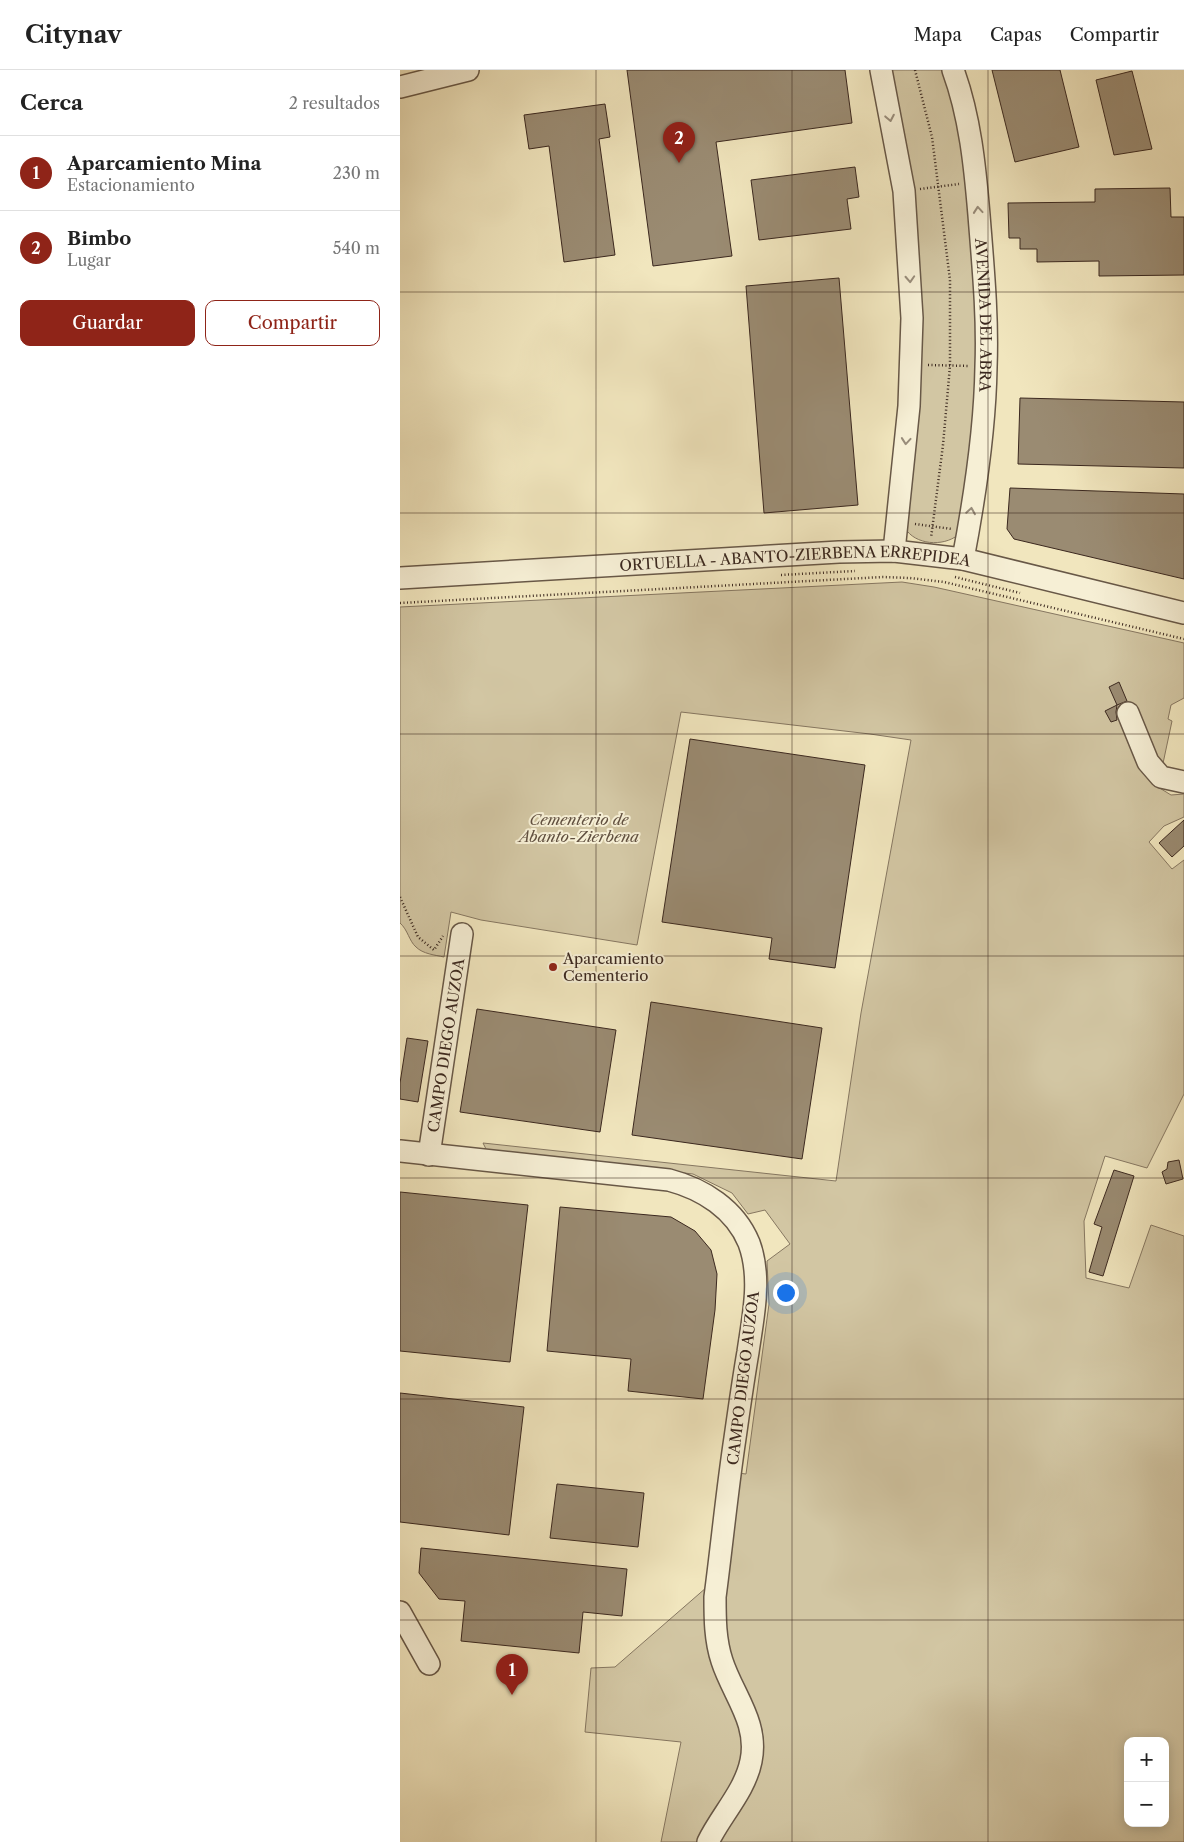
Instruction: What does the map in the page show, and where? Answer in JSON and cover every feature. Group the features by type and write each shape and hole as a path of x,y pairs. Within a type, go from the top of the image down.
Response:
{"street":[{"path":"400,87 468,70"},
{"path":"881,70 904,191 910,275 912,364 904,464 894,551"},
{"name":"AVENIDA DEL ABRA","path":"953,70 964,102 976,182 985,298 986,367 978,467 968,531 959,568"},
{"name":"ORTUELLA - ABANTO-ZIERBENA ERREPIDEA","path":"400,578 839,552 894,551 929,554 959,568 1184,614"},
{"path":"1128,712 1148,762 1161,777 1184,782"},
{"name":"CAMPO DIEGO AUZOA","path":"429,1155 453,934"},
{"name":"CAMPO DIEGO AUZOA","path":"400,1151 669,1180 687,1185 706,1194 727,1210 739,1226 748,1243 754,1268 755,1306 732,1460 715,1620 722,1659 730,1682 744,1706 753,1742 751,1761 744,1784 716,1825 708,1842"},
{"path":"400,1612 429,1664"}],"path":[{"path":"915,70 932,137 940,187 950,280 950,366 943,445 929,554"},
{"path":"904,191 976,182"},
{"path":"912,364 986,367"},
{"path":"896,522 968,531"},
{"path":"959,568 1022,593"},
{"path":"772,575 859,570"},
{"path":"400,604 863,578 910,578 944,582 1184,639"},
{"path":"400,897 418,937 434,950 453,934"}],"green space":[{"path":"887,70 947,70 974,192 980,386 958,535 952,539 937,543 915,538 905,528 914,420"},
{"name":"Cementerio de Abanto-Zierbena","path":"902,582 934,587 1184,643 1184,698 1171,705 1168,719 1172,721 1158,787 1171,795 1184,794 1184,817 1164,826 1149,842 1172,869 1184,860 1184,1094 1147,1168 1105,1156 1084,1221 1086,1278 1129,1288 1151,1225 1184,1236 1184,1842 661,1842 681,1742 585,1732 591,1668 615,1667 707,1587 721,1471 746,1474 769,1304 767,1261 790,1244 765,1210 748,1214 732,1193 693,1174 487,1151 483,1143 836,1181 861,1013 911,740 681,712 637,945 481,920 451,912 444,957 429,954 419,949 414,945 400,923 400,607"}],"building":[{"path":"627,70 845,70 852,123 716,142 732,256 653,266"},
{"path":"992,70 1060,70 1079,147 1015,162"},
{"path":"1132,71 1152,149 1114,155 1096,80"},
{"path":"605,104 610,137 599,139 615,255 564,262 549,146 529,149 524,115"},
{"path":"855,167 859,197 847,199 851,229 759,240 751,180"},
{"path":"1170,188 1171,217 1184,217 1184,275 1099,276 1099,261 1037,262 1037,249 1020,249 1020,238 1009,238 1008,203 1095,202 1095,189"},
{"path":"839,278 858,505 764,513 746,286"},
{"path":"1020,398 1184,402 1184,468 1018,464"},
{"path":"1010,488 1184,494 1184,579 1014,539 1007,529"},
{"path":"1119,682 1127,701 1117,705 1109,687"},
{"path":"1117,705 1117,720 1111,722 1105,711"},
{"path":"690,739 865,765 835,968 769,959 772,938 662,922"},
{"path":"1184,820 1184,846 1172,857 1159,843"},
{"path":"651,1002 822,1028 802,1159 632,1135"},
{"path":"477,1009 616,1030 600,1132 460,1112"},
{"path":"407,1038 428,1041 418,1102 400,1099 400,1083"},
{"path":"1179,1160 1183,1179 1166,1184 1162,1172 1167,1169 1168,1162"},
{"path":"1114,1170 1134,1176 1103,1276 1089,1272 1102,1227 1094,1224"},
{"path":"400,1192 528,1205 510,1362 400,1351"},
{"path":"560,1207 671,1217 695,1231 711,1250 717,1274 715,1310 703,1399 628,1391 631,1359 547,1351"},
{"path":"400,1393 524,1407 509,1535 400,1522"},
{"path":"557,1484 644,1493 638,1547 550,1538"},
{"path":"421,1548 627,1569 622,1616 583,1612 579,1653 461,1641 465,1601 439,1599 419,1573"}],"place":[{"name":"Bimbo","path":"679,163"},
{"name":"Aparcamiento Cementerio","path":"553,967"},
{"name":"Aparcamiento Mina","path":"512,1695"}]}
